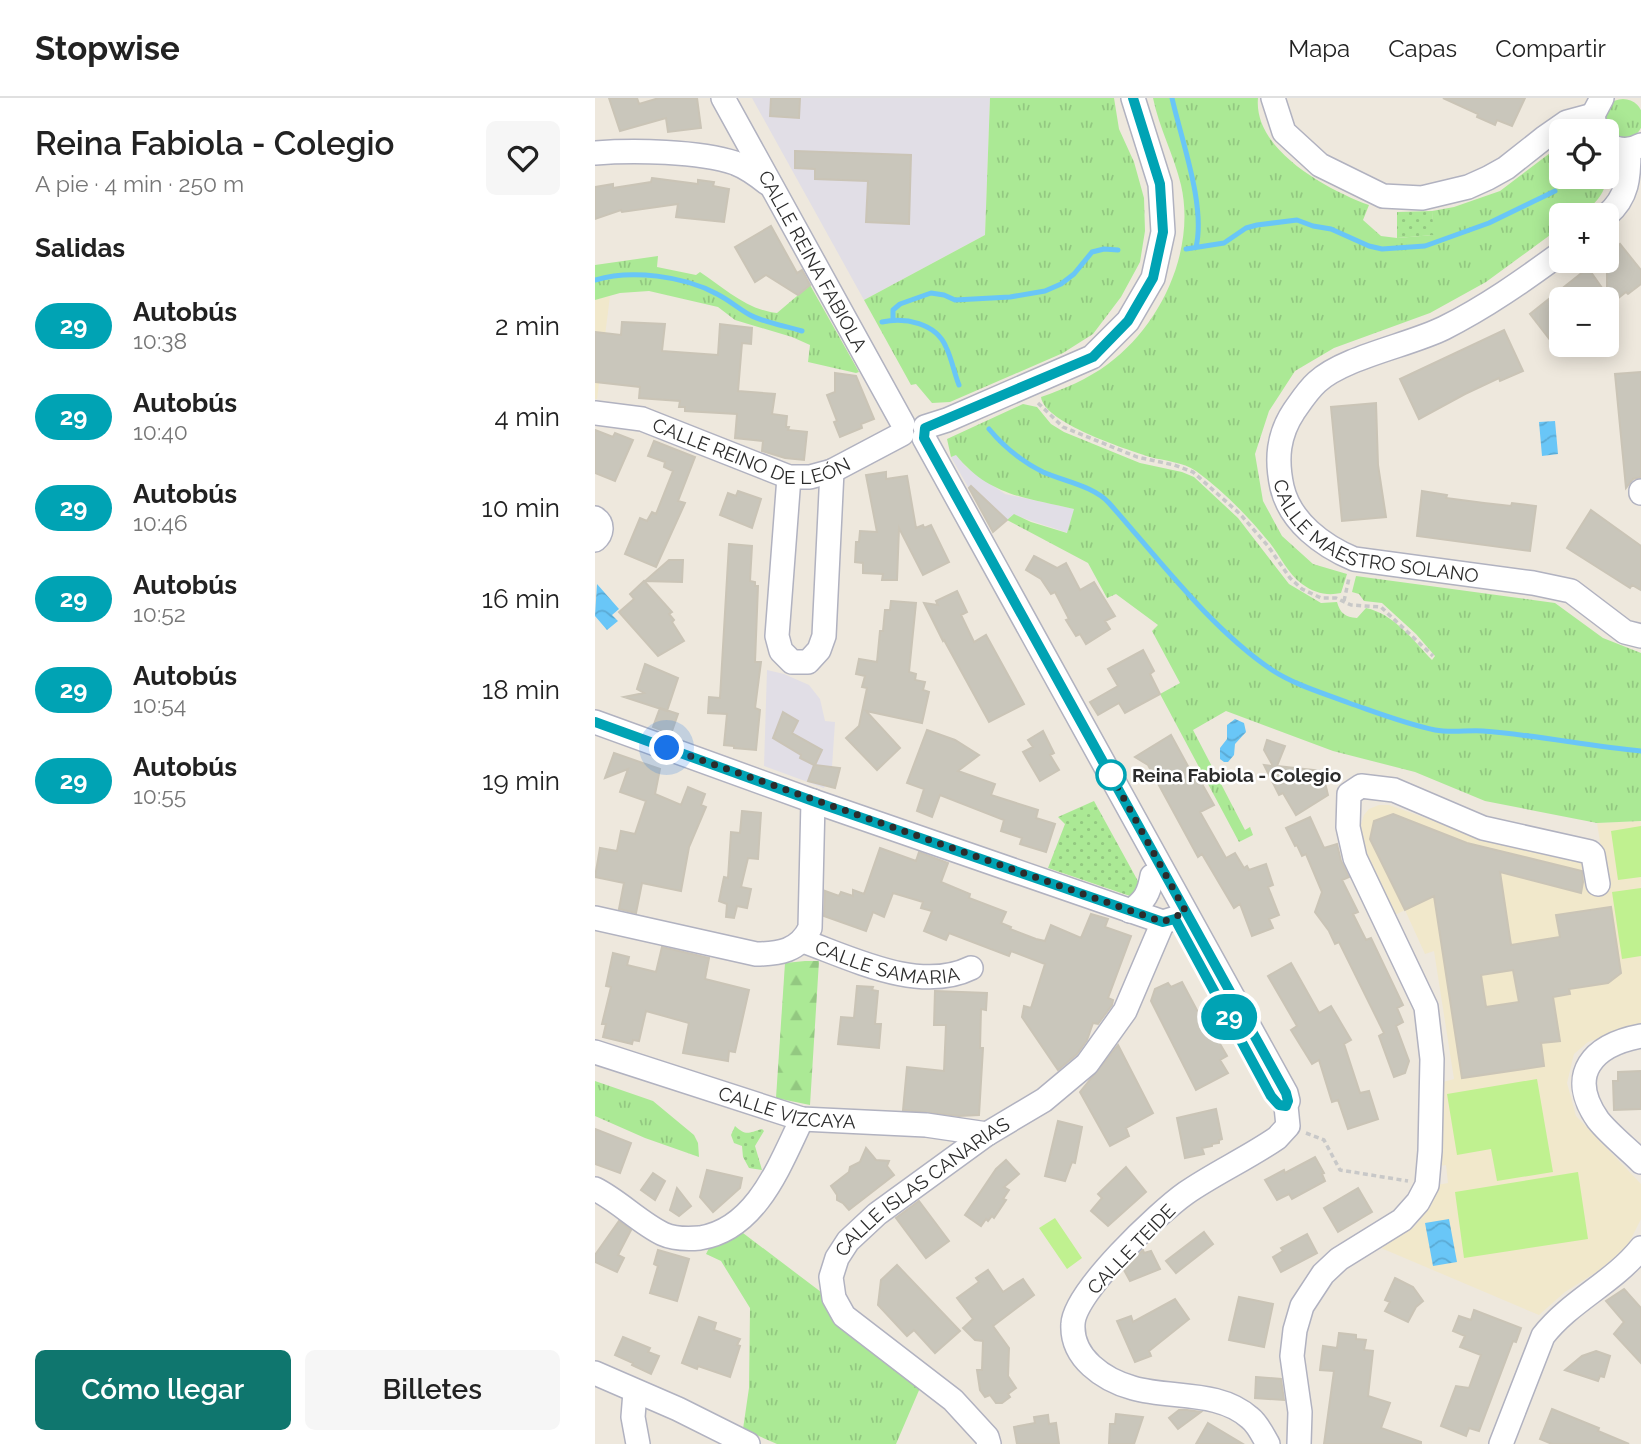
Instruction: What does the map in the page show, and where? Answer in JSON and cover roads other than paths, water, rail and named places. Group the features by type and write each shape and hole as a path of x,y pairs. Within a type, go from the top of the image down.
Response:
{"street":[{"name":"CALLE REINA FABIOLA","path":"723,98 746,128 914,431 1175,918"},
{"name":"CALLE REINA FABIOLA","path":"737,98 746,128 773,189 914,431 1152,876 1279,1101"},
{"name":"CALLE REINO DE LEÓN","path":"595,413 642,419 789,477 810,477 832,471 914,431 1093,357 1128,321 1153,278 1163,232 1160,184 1133,98"},
{"path":"1273,98 1284,132 1320,165 1383,196 1422,198 1468,187 1506,168 1567,122 1597,115"},
{"path":"714,159 729,150 746,128"},
{"path":"1619,205 1629,177 1635,147"},
{"path":"595,153 672,154 736,163 755,173 773,189"},
{"name":"CALLE MAESTRO SOLANO","path":"1549,262 1515,286 1443,328 1343,367 1319,380 1302,398 1285,424 1277,464 1284,497 1304,527 1332,550 1354,559 1532,583 1571,591 1625,632 1641,636"},
{"path":"789,477 777,636 781,651 792,662 808,662 819,650 824,636 832,471"},
{"path":"595,518 601,531 595,540"},
{"path":"595,722 1130,911 1175,918"},
{"path":"1299,1444 1300,1412 1292,1356 1295,1330 1302,1306 1323,1274 1339,1259 1402,1220 1418,1202 1427,1185 1432,1059 1426,1007 1355,858 1348,827 1349,794 1360,786 1394,790 1483,828 1590,852 1593,855 1598,884"},
{"path":"595,918 756,954 773,954 791,949 803,941 810,928 813,801"},
{"path":"1130,911 1143,902 1149,893 1152,876"},
{"name":"CALLE ISLAS CANARIAS","path":"989,1444 987,1437 953,1400 844,1316 834,1298 831,1277 837,1258 848,1241 877,1214 987,1134 1044,1100 1087,1064 1125,1011 1175,918"},
{"name":"CALLE SAMARIA","path":"803,941 897,974 954,976 971,968"},
{"path":"1641,1036 1605,1047 1590,1060 1585,1079 1585,1100 1600,1122 1641,1162"},
{"name":"CALLE VIZCAYA","path":"595,1052 802,1119 926,1125 987,1134"},
{"name":"CALLE TEIDE","path":"1268,1444 1251,1418 1231,1406 1202,1398 1163,1395 1131,1388 1110,1379 1090,1366 1075,1346 1072,1322 1080,1301 1092,1285 1135,1238 1185,1194 1277,1138 1288,1126 1279,1101"},
{"path":"595,1189 664,1234 686,1239 721,1232 748,1213 772,1178 802,1119"},
{"path":"1501,1444 1543,1336 1554,1321 1615,1276 1641,1248"},
{"path":"595,1373 678,1409 748,1444"},
{"path":"635,1392 633,1417 638,1444"}],"water":[{"path":"1555,421 1558,454 1542,456 1539,422"},
{"path":"597,584 619,609 612,615 618,621 607,630 595,616"},
{"path":"1235,719 1244,723 1246,732 1235,744 1234,755 1228,762 1224,762 1220,759 1220,748 1227,739 1227,725"},
{"path":"1449,1219 1457,1262 1433,1266 1425,1223"}],"waterway":[{"path":"1172,98 1195,193 1198,212 1196,247"},
{"path":"1186,249 1224,243 1246,228 1257,225 1297,220 1331,229 1382,249 1425,246 1489,223 1555,191"},
{"path":"893,319 893,310 900,304 931,293 955,300 1010,297 1045,291 1074,274 1092,252 1118,250"},
{"path":"595,280 625,275 673,279 717,294 756,318 802,331"},
{"path":"882,322 910,321 935,332 946,347 959,385"},
{"path":"989,429 1013,453 1035,468 1103,497 1227,634 1272,670 1290,680 1381,714 1435,730 1503,733 1641,751"}],"place":[{"name":"Reina Fabiola - Colegio","path":"1111,775"}]}
